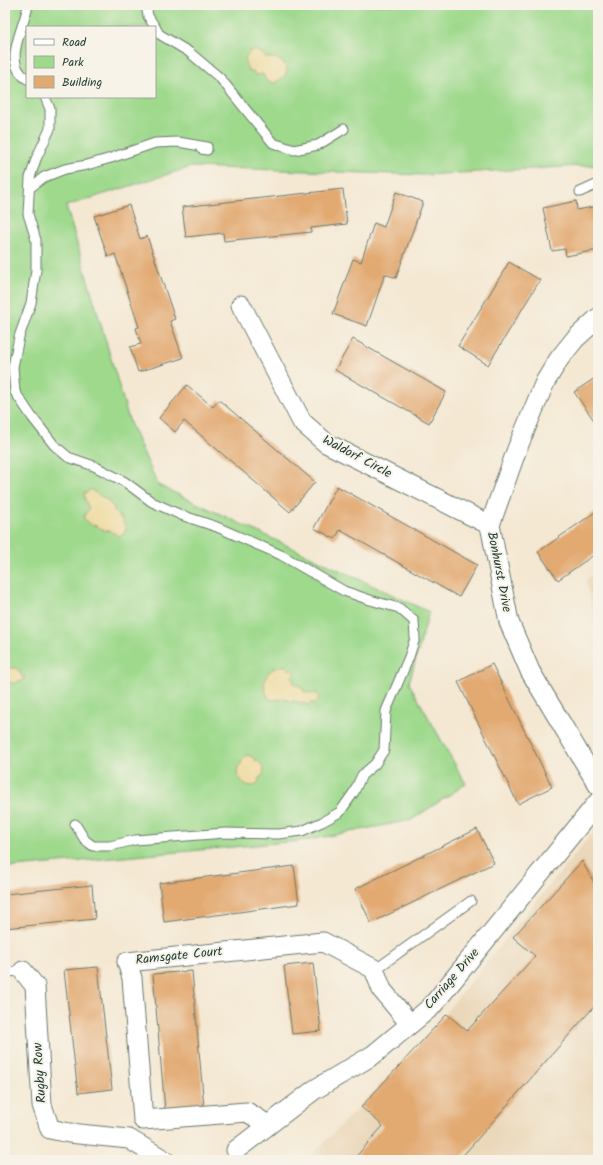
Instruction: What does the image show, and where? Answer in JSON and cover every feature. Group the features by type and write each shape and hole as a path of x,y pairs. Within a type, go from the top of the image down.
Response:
{"street":[{"name":"Waldorf Circle","path":"241,305 302,422 326,443 490,525"},
{"name":"Bonhurst Drive","path":"598,318 575,338 559,359 545,382 517,449 490,525 509,622 530,671 598,785"},
{"name":"Carriage Drive","path":"236,1150 314,1090 373,1055 430,1007 598,802"},
{"name":"Ramsgate Court","path":"268,1125 247,1112 143,1120 132,978 127,962 323,942 374,969"},
{"path":"374,969 382,990 410,1024"},
{"name":"Rugby Row","path":"14,972 35,986 42,1106 50,1128 69,1133 129,1139 164,1160"}],"lane":[{"path":"26,78 22,75 15,61 17,42 27,13 28,5"},
{"path":"146,5 148,16 154,26"},
{"path":"156,29 159,34 189,52 220,78 273,143 294,150 318,144 344,129"},
{"path":"45,98 50,109 50,129 36,159 30,178 28,214 36,240 36,270 30,303 19,338 13,367 15,392 32,417 54,445 68,457 94,466 126,482 152,502 181,515 217,527 281,555 344,591 399,608 414,621 415,638 409,657 386,710 384,750 375,764 362,775 354,792 340,812 322,822 302,831 278,834 225,833 135,840 110,846 93,846 85,840 75,824"},
{"path":"30,188 44,177 65,169 88,165 155,143 178,142 199,146"},
{"path":"580,192 598,184"},
{"path":"374,969 379,967 471,901"}],"shaded area":[{"path":"598,571 598,633 586,580"},
{"path":"598,826 598,1160 307,1160 414,1051"}],"green space":[{"path":"5,5 598,5 598,165 425,175 191,167 66,206 130,423 158,485 429,612 409,683 466,784 411,820 309,840 5,868"}],"sand":[{"path":"251,50 259,52 267,58 276,58 287,66 284,77 274,83 267,82 263,74 255,75 254,72 250,72 246,66 245,58"},
{"path":"90,489 107,500 114,507 114,512 122,519 126,528 123,535 119,536 110,531 103,530 95,525 93,526 83,518 89,508 85,500 84,493 87,493"},
{"path":"285,665 289,670 292,669 295,672 292,677 294,683 303,689 304,692 314,694 316,692 319,698 316,703 310,703 309,705 295,701 292,702 285,699 271,700 268,697 264,686 267,674 273,669"},
{"path":"5,668 18,669 22,677 24,676 24,680 20,682 18,681 16,684 5,681"},
{"path":"247,755 253,757 256,761 259,761 264,770 263,775 260,777 257,785 245,785 237,775 238,767"}],"building":[{"path":"343,189 347,224 311,228 311,232 224,241 223,233 186,237 182,207"},
{"path":"396,192 423,202 396,278 385,274 367,326 333,314 353,259 361,262 374,223 384,227"},
{"path":"576,201 577,210 598,206 598,250 566,256 565,249 552,251 543,208"},
{"path":"129,205 140,239 147,236 175,319 170,321 183,358 138,372 130,347 141,344 136,328 139,327 115,254 108,257 94,216"},
{"path":"509,262 540,280 488,365 458,346"},
{"path":"353,339 446,392 429,423 335,370"},
{"path":"598,376 598,426 574,392"},
{"path":"187,385 213,407 219,400 315,482 290,512 184,421 175,432 159,418"},
{"path":"337,486 477,565 459,597 340,530 335,539 314,528"},
{"path":"598,510 598,552 558,580 538,552"},
{"path":"492,664 552,787 518,804 458,682"},
{"path":"477,829 494,863 371,923 355,889"},
{"path":"582,861 598,890 598,1002 459,1160 353,1160 383,1126 361,1107 447,1014 467,1031 535,956 513,937"},
{"path":"294,866 299,904 164,922 159,883"},
{"path":"92,885 95,919 5,928 5,894"},
{"path":"313,963 321,1031 292,1034 284,966"},
{"path":"98,967 112,1089 78,1093 64,970"},
{"path":"192,971 204,1107 165,1110 153,974"}]}
